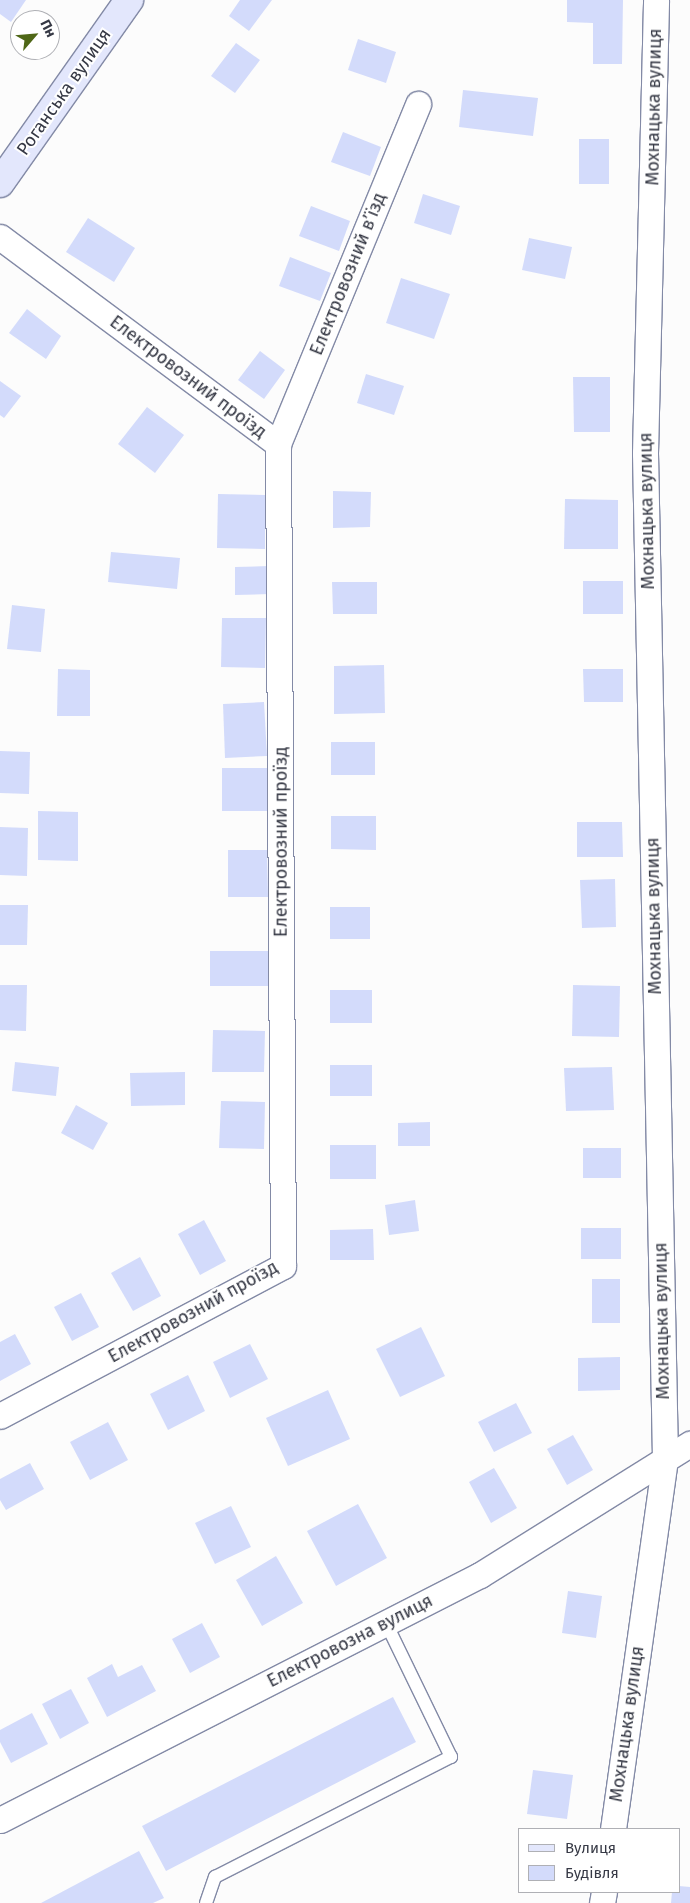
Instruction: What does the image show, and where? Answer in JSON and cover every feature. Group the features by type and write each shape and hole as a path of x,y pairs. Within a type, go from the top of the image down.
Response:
{"main road":[{"name":"Роганська вулиця","path":"0,184 128,0"}],"street":[{"name":"Мохнацька вулиця","path":"612,1828 665,1458 645,453 656,0"},
{"name":"Електровозний в’їзд","path":"278,444 418,104"},
{"name":"Електровозний проїзд","path":"0,237 278,444 283,1266 0,1416"},
{"name":"Електровозна вулиця","path":"0,1820 480,1575 690,1444"}],"lane":[{"path":"206,1903 215,1877 451,1757 386,1623"}],"building":[{"path":"0,0 26,0 19,10 10,10 10,21 0,14"},
{"path":"240,0 272,0 249,31 229,16"},
{"path":"567,0 623,0 622,64 593,64 593,23 567,22"},
{"path":"358,39 396,52 386,83 348,70"},
{"path":"236,43 260,60 235,93 211,76"},
{"path":"463,90 538,98 533,136 459,127"},
{"path":"343,132 381,147 370,176 331,162"},
{"path":"579,139 609,139 609,184 579,184"},
{"path":"423,194 460,206 451,235 414,223"},
{"path":"311,206 350,221 339,251 299,236"},
{"path":"88,218 135,248 114,282 66,252"},
{"path":"529,238 572,247 565,279 522,270"},
{"path":"290,257 331,273 320,301 279,286"},
{"path":"401,278 450,294 434,339 386,323"},
{"path":"27,309 61,336 46,359 9,333"},
{"path":"260,351 285,370 264,399 238,380"},
{"path":"366,374 404,386 394,415 357,403"},
{"path":"573,377 610,377 610,432 574,432"},
{"path":"0,381 21,396 4,418 0,415"},
{"path":"147,407 184,435 155,473 118,444"},
{"path":"333,491 371,492 370,527 333,528"},
{"path":"218,494 265,495 265,549 217,548"},
{"path":"565,499 618,500 618,549 564,549"},
{"path":"111,552 180,558 177,589 108,582"},
{"path":"269,566 270,594 235,595 235,567"},
{"path":"583,581 623,581 623,614 583,614"},
{"path":"332,582 377,582 377,614 333,614"},
{"path":"12,605 45,609 41,652 7,649"},
{"path":"222,618 266,618 265,668 221,667"},
{"path":"384,665 385,713 334,714 334,666"},
{"path":"58,669 90,670 90,716 57,716"},
{"path":"583,669 623,669 623,702 584,702"},
{"path":"264,702 267,756 225,758 223,704"},
{"path":"331,742 375,742 375,775 331,775"},
{"path":"0,751 30,752 29,794 0,793"},
{"path":"222,768 269,768 269,811 222,811"},
{"path":"38,811 78,812 78,861 38,860"},
{"path":"331,816 376,816 376,850 331,849"},
{"path":"577,822 622,822 623,857 577,857"},
{"path":"0,827 28,828 27,876 0,875"},
{"path":"228,850 267,850 268,897 228,897"},
{"path":"615,879 616,927 582,928 580,880"},
{"path":"0,905 28,905 27,945 0,945"},
{"path":"330,907 370,907 370,939 330,939"},
{"path":"210,951 268,951 268,986 210,986"},
{"path":"0,985 27,985 26,1031 0,1030"},
{"path":"573,985 620,986 619,1037 572,1036"},
{"path":"330,990 372,990 372,1023 330,1023"},
{"path":"213,1030 265,1031 264,1072 212,1072"},
{"path":"15,1062 59,1067 56,1096 12,1091"},
{"path":"330,1065 372,1065 372,1096 330,1096"},
{"path":"612,1067 614,1110 566,1111 564,1068"},
{"path":"185,1072 185,1105 131,1106 130,1073"},
{"path":"221,1101 265,1102 264,1149 219,1148"},
{"path":"76,1105 108,1123 93,1150 61,1133"},
{"path":"430,1122 430,1146 398,1146 398,1123"},
{"path":"330,1145 376,1145 376,1179 330,1179"},
{"path":"583,1148 621,1148 621,1178 583,1178"},
{"path":"415,1200 419,1231 389,1235 385,1205"},
{"path":"204,1220 226,1261 200,1275 178,1234"},
{"path":"581,1228 621,1228 621,1259 581,1259"},
{"path":"373,1229 374,1260 330,1260 330,1230"},
{"path":"140,1257 161,1296 133,1311 111,1273"},
{"path":"592,1279 620,1279 620,1323 592,1323"},
{"path":"81,1293 99,1327 72,1341 54,1307"},
{"path":"421,1327 445,1376 400,1397 376,1349"},
{"path":"15,1334 31,1364 0,1381 0,1342"},
{"path":"250,1344 268,1379 230,1398 213,1362"},
{"path":"620,1357 620,1390 578,1391 578,1358"},
{"path":"188,1375 205,1411 168,1430 150,1394"},
{"path":"328,1390 350,1439 288,1466 266,1418"},
{"path":"516,1403 532,1433 494,1452 478,1422"},
{"path":"108,1422 128,1460 90,1480 70,1442"},
{"path":"573,1435 593,1470 567,1485 547,1449"},
{"path":"30,1463 44,1489 6,1510 0,1500 0,1479"},
{"path":"494,1468 517,1508 491,1523 469,1482"},
{"path":"358,1504 387,1558 336,1586 307,1531"},
{"path":"231,1506 251,1547 215,1564 195,1523"},
{"path":"276,1556 303,1603 262,1626 236,1580"},
{"path":"568,1591 602,1596 596,1638 562,1633"},
{"path":"202,1623 220,1657 190,1673 172,1639"},
{"path":"112,1664 118,1677 142,1665 156,1691 107,1717 87,1678"},
{"path":"71,1689 89,1723 60,1739 42,1704"},
{"path":"393,1697 416,1742 166,1871 142,1826"},
{"path":"32,1713 48,1744 11,1763 0,1742 0,1730"},
{"path":"533,1770 573,1775 567,1819 527,1814"},
{"path":"139,1851 164,1898 153,1903 41,1903"},
{"path":"680,1886 690,1887 690,1903 671,1903 672,1893 680,1893"}]}
